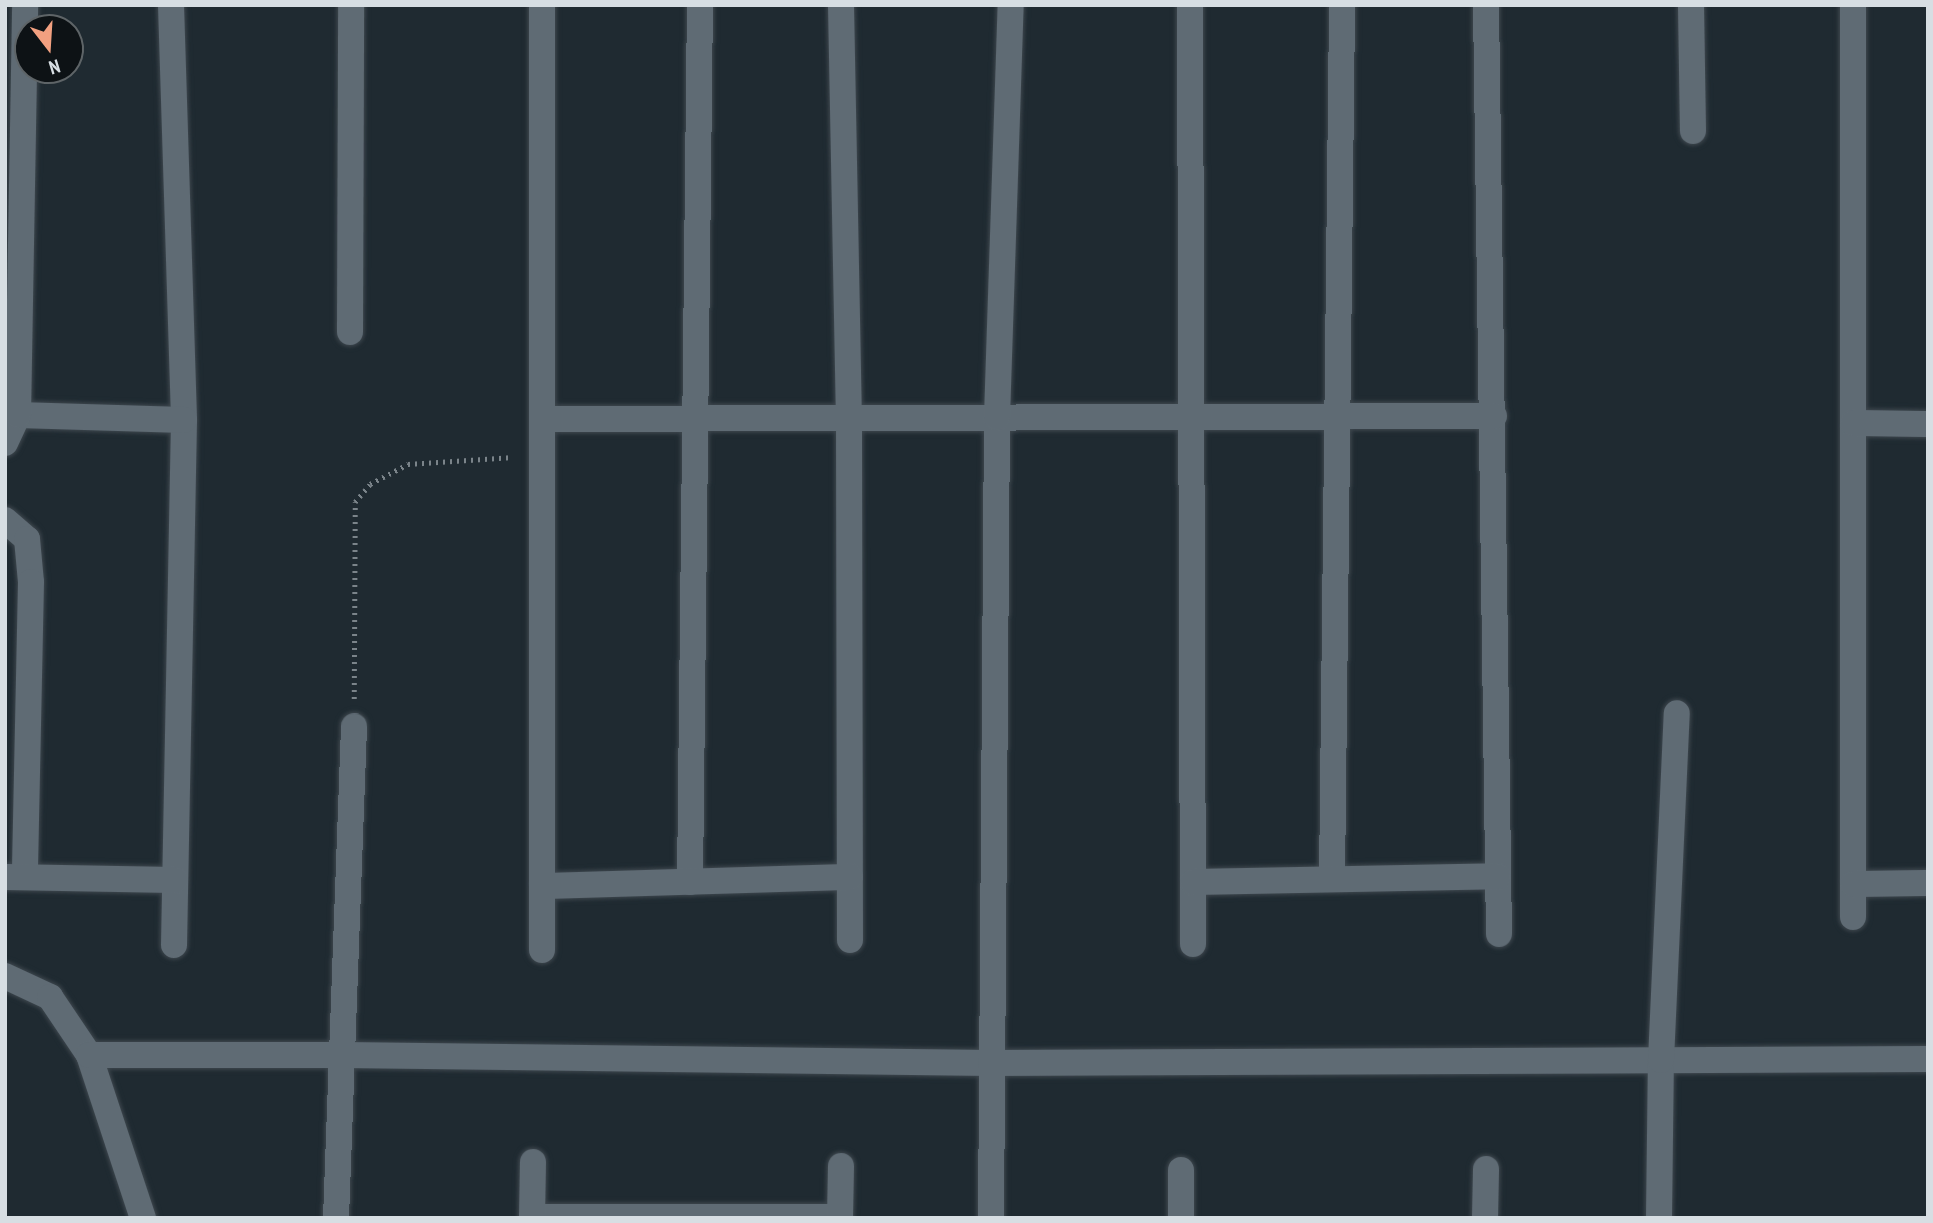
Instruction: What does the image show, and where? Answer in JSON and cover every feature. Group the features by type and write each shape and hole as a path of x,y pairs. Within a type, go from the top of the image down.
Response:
{"street":[{"path":"5,443 18,415 25,5"},
{"path":"171,5 184,420 174,945"},
{"path":"350,332 351,5"},
{"path":"542,5 542,950"},
{"path":"690,882 700,5"},
{"path":"841,5 849,420 850,940"},
{"path":"991,1218 990,1063 997,417 1011,5"},
{"path":"1190,5 1193,944"},
{"path":"1332,879 1342,5"},
{"path":"1486,5 1494,416 1499,934"},
{"path":"1691,5 1693,131"},
{"path":"1853,5 1853,917"},
{"path":"5,206 21,229"},
{"path":"18,415 184,420"},
{"path":"542,419 1494,416"},
{"path":"1853,423 1928,424"},
{"path":"5,520 27,539 31,582 15,877 175,880"},
{"path":"1659,1218 1661,1060 1677,713"},
{"path":"336,1218 354,726"},
{"path":"1193,882 1498,876"},
{"path":"542,886 849,877"},
{"path":"1853,884 1928,883"},
{"path":"5,976 50,997 89,1055 144,1218"},
{"path":"89,1055 343,1055 990,1063 1928,1059"},
{"path":"533,1163 532,1218 840,1217 841,1166"},
{"path":"1485,1218 1486,1169"},
{"path":"1181,1170 1181,1218"}],"path":[{"path":"354,726 355,502 370,484 408,464 542,455"}]}
